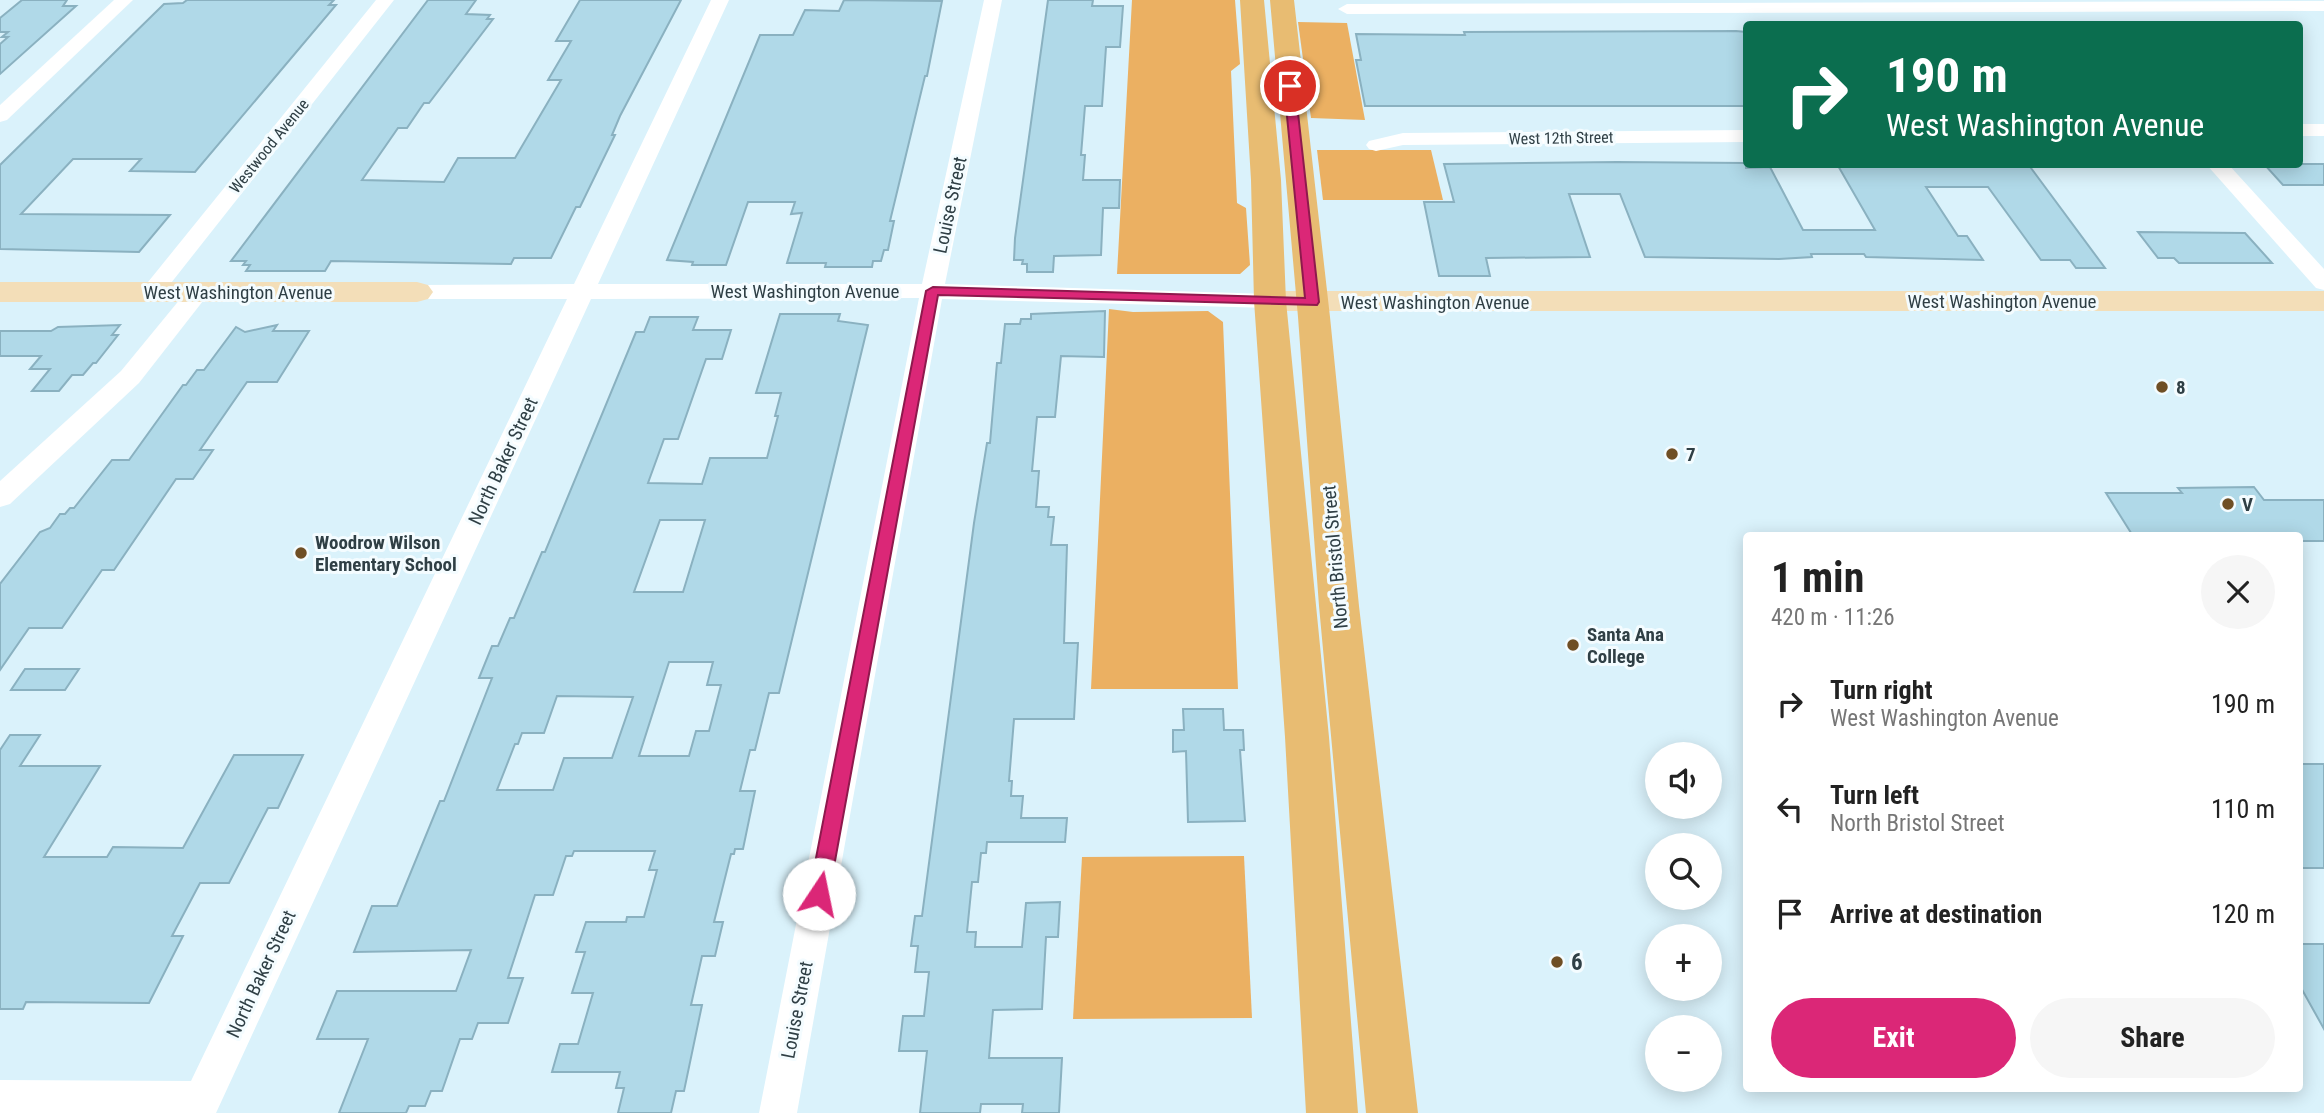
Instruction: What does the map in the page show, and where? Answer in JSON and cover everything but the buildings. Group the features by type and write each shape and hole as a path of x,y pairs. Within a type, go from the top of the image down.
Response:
{"main road":[{"name":"North Bristol Street","path":"1252,0 1266,180 1291,302 1339,606 1392,1113"},
{"name":"North Bristol Street","path":"1282,0 1307,737 1332,1113"}],"street":[{"path":"0,116 124,0"},
{"name":"Westwood Avenue","path":"152,292 385,0"},
{"name":"North Baker Street","path":"199,1107 720,0"},
{"name":"Louise Street","path":"778,1113 933,291 993,0"},
{"path":"2071,3 2087,21"},
{"path":"1347,9 2071,3 2324,6"},
{"path":"2303,130 2324,130"},
{"name":"West 12th Street","path":"1376,145 1403,139 1743,136"},
{"path":"2220,168 2324,283"},
{"name":"West Washington Avenue","path":"0,292 933,291 1291,302 2324,300"},
{"path":"0,497 130,377 198,292"},
{"path":"0,1100 199,1107"}],"shaded area":[{"path":"1132,0 1235,0 1240,64 1231,71 1237,203 1246,208 1250,265 1240,274 1117,274"},
{"path":"1298,22 1347,23 1365,120 1311,118"},
{"path":"1317,150 1431,150 1443,200 1323,200"},
{"path":"1109,309 1133,312 1208,311 1223,322 1238,689 1091,689"},
{"path":"1244,856 1252,1018 1073,1019 1082,857"}],"place":[{"name":"8","path":"2162,387"},
{"name":"7","path":"1672,454"},
{"name":"V","path":"2228,504"},
{"name":"Woodrow Wilson Elementary School","path":"301,553"},
{"name":"Santa Ana College","path":"1573,645"},
{"name":"6","path":"1557,962"}],"route":[{"path":"819,894 933,291 1312,302 1290,86"}]}
